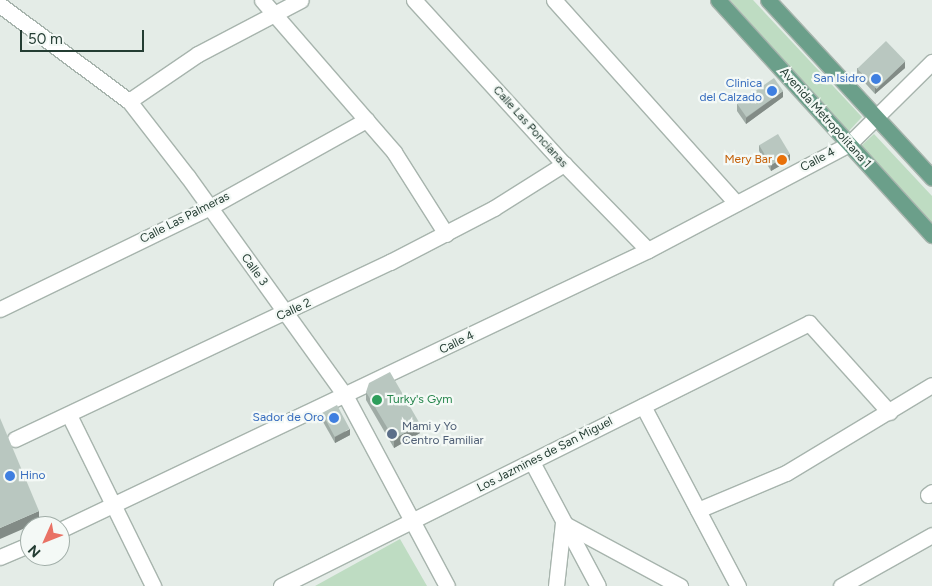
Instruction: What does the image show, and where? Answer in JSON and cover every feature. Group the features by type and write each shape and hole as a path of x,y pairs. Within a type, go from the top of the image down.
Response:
{"main road":[{"name":"Avenida Metropolitana 1","path":"718,0 932,235"},
{"path":"768,0 932,178"}],"street":[{"path":"262,0 394,152 446,234"},
{"path":"129,101 198,54 301,0"},
{"name":"Calle Las Poncianas","path":"414,0 564,164 648,250"},
{"path":"554,0 736,204"},
{"name":"Calle 3","path":"0,2 129,101 210,208 346,397 447,586"},
{"name":"Calle 4","path":"70,526 346,397 648,250 849,144 932,62"},
{"name":"Calle Las Palmeras","path":"0,309 210,208 366,120"},
{"name":"Calle 2","path":"15,439 69,415 178,361 286,314 446,234 564,164"},
{"name":"Los Jazmines de San Miguel","path":"281,586 299,582 412,522 809,323 889,412"},
{"path":"698,510 786,473 932,385"},
{"path":"642,406 738,586"},
{"path":"69,415 154,586"},
{"path":"532,462 598,586"},
{"path":"556,586 563,523"},
{"path":"563,523 680,586"},
{"path":"841,586 932,535"},
{"path":"0,557 20,548"}],"green space":[{"path":"730,0 753,0 862,117 848,132"},
{"path":"874,134 932,196 932,226 860,147"},
{"path":"400,539 427,586 315,586"}],"building":[{"path":"886,41 905,61 877,89 857,69"},
{"path":"774,78 783,91 746,117 737,104"},
{"path":"778,134 790,154 771,165 759,145"},
{"path":"390,372 420,424 394,439 366,392 369,383"},
{"path":"337,405 350,429 335,437 322,413"},
{"name":"Hino","path":"0,418 39,511 28,516 20,516 20,519 0,528"}],"place":[{"name":"San Isidro","path":"876,79"},
{"name":"Clinica del Calzado","path":"772,91"},
{"name":"Mery Bar","path":"782,160"},
{"name":"Turky's Gym","path":"377,400"},
{"name":"Sador de Oro","path":"334,418"},
{"name":"Mami y Yo Centro Familiar","path":"392,434"},
{"name":"Hino","path":"10,476"}]}
